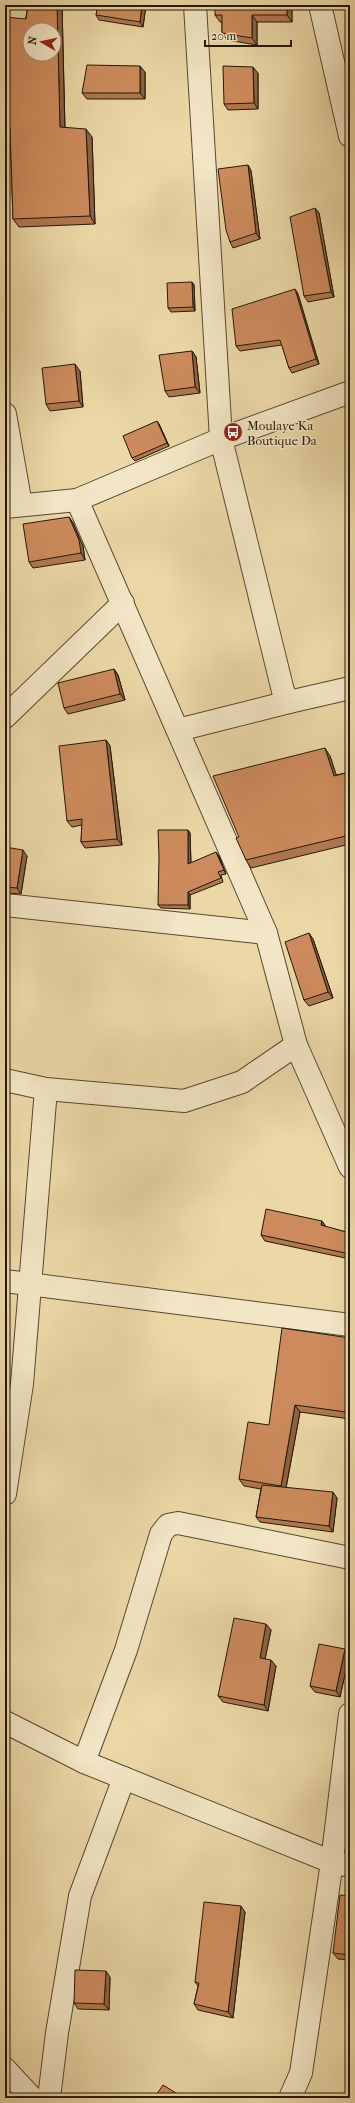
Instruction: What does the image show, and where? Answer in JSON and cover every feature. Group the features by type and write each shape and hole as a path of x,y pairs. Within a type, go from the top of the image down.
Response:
{"street":[{"path":"195,5 222,439 283,691 289,702"},
{"path":"320,5 350,136"},
{"path":"5,414 13,506 77,500 222,439 350,392"},
{"path":"77,500 123,602 266,933 296,1045 350,1167"},
{"path":"5,717 123,602"},
{"path":"178,730 350,688"},
{"path":"5,905 266,933"},
{"path":"5,1080 46,1090 184,1101 242,1082 296,1045"},
{"path":"5,1494 22,1384 46,1090"},
{"path":"5,1281 350,1325"},
{"path":"84,1762 126,1650 161,1534 168,1525 178,1522 350,1558"},
{"path":"290,2098 301,2073 341,1864 350,1714"},
{"path":"5,1722 84,1762 341,1864"},
{"path":"49,2098 57,2033 80,1896 124,1778"},
{"path":"5,2069 32,2098"}],"building":[{"path":"28,5 57,5 57,22 22,22 22,62 58,62 60,127 86,129 90,216 13,219 10,128 7,128 5,17 26,19"},
{"path":"98,5 142,5 140,22 96,15"},
{"path":"215,5 287,5 287,15 252,15 252,38 222,33 222,15 215,15"},
{"path":"87,65 140,66 140,93 82,93"},
{"path":"223,66 253,67 254,103 224,104"},
{"path":"248,165 256,233 230,242 226,230 218,169"},
{"path":"315,208 331,292 304,296 290,217"},
{"path":"192,282 193,307 168,308 167,283"},
{"path":"295,289 316,359 289,368 280,340 236,346 232,309"},
{"path":"192,351 195,387 165,391 159,355"},
{"path":"75,364 79,401 46,404 42,368"},
{"path":"157,421 167,443 132,458 123,436"},
{"path":"69,517 79,540 81,553 29,562 23,524"},
{"path":"114,669 120,694 64,708 58,683"},
{"path":"106,740 117,839 81,842 82,819 67,821 59,746"},
{"path":"325,748 334,776 350,772 350,819 347,819 350,835 246,860 236,838 239,837 213,776"},
{"path":"158,830 188,830 188,864 216,852 224,870 218,872 221,878 188,892 188,905 158,905"},
{"path":"5,847 23,850 17,888 5,887"},
{"path":"309,933 328,992 304,1000 285,942"},
{"path":"266,1209 322,1221 321,1225 350,1233 350,1254 261,1235"},
{"path":"282,1328 350,1338 350,1385 346,1412 295,1405 281,1486 239,1479 248,1422 269,1425"},
{"path":"262,1485 333,1492 329,1526 256,1517"},
{"path":"234,1618 266,1624 260,1658 271,1660 264,1705 218,1696"},
{"path":"319,1644 345,1649 336,1691 310,1686"},
{"path":"340,1895 350,1896 350,1955 333,1953"},
{"path":"204,1902 241,1906 228,2012 194,2004 199,1983 195,1982"},
{"path":"75,1970 106,1971 104,2004 74,2003"},
{"path":"163,2085 184,2098 154,2098"}],"place":[{"name":"Moulaye Ka Boutique Da","path":"233,432"}]}
